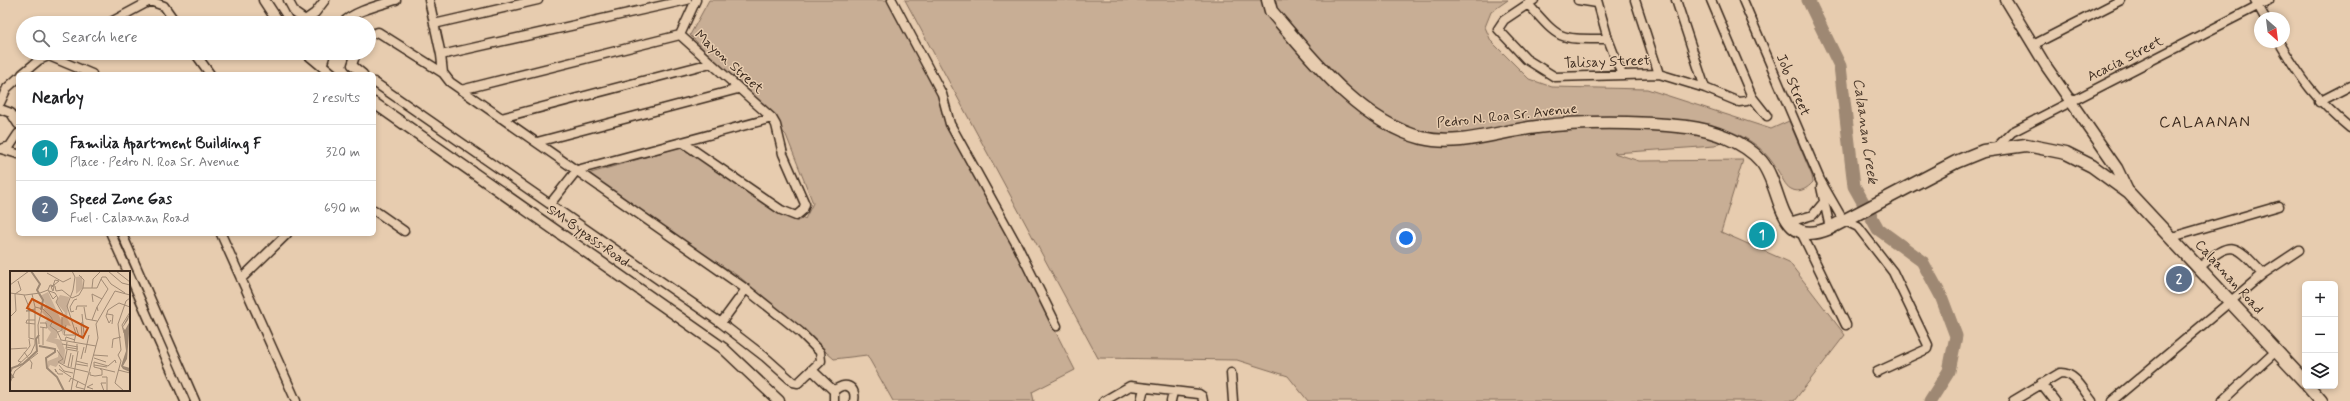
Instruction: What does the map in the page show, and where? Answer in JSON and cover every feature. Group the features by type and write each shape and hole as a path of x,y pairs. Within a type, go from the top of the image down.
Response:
{"main road":[{"name":"Pedro N. Roa Sr. Avenue","path":"1268,0 1271,11 1322,70 1358,103 1387,122 1409,133 1435,140 1456,140 1537,127 1582,123 1646,124 1688,127 1712,132 1747,148 1762,162 1768,171 1789,222 1801,232"},
{"path":"1801,232 1812,233 1830,228 1956,162 1996,148 2026,145 2066,153 2092,166 2129,193"},
{"name":"Calaanan Road","path":"2129,193 2200,267 2302,379"},
{"path":"2311,389 2321,401"}],"street":[{"path":"121,16 150,0 164,6 171,16"},
{"path":"264,0 274,16"},
{"path":"288,0 296,13 300,16"},
{"path":"311,16 325,0"},
{"path":"350,16 362,10 396,0"},
{"path":"429,0 441,55 443,73"},
{"path":"434,24 538,0"},
{"path":"441,55 687,0"},
{"name":"Mayon Street","path":"696,0 680,35 738,89 772,118"},
{"path":"892,0 942,94 950,124 1021,253 1057,326"},
{"path":"1578,0 1597,2 1608,39 1622,75"},
{"path":"1635,0 1659,74"},
{"path":"1676,0 1705,88"},
{"path":"1710,0 1752,97 1767,116"},
{"name":"Job Street","path":"1743,0 1820,180 1830,228"},
{"path":"2006,0 2033,45 2117,168 2129,193"},
{"path":"2033,45 2121,0"},
{"name":"Acacia Street","path":"1996,148 2012,132 2256,3 2269,0"},
{"path":"1531,2 1551,30 1562,38 1608,39"},
{"name":"Talisay Street","path":"1531,2 1504,20 1498,28 1526,59 1555,76 1659,74 1705,88 1739,102 1747,101 1752,97"},
{"path":"2256,3 2261,12"},
{"path":"376,33 381,34 443,73 461,90 746,289 800,332 820,352 821,361 796,384 721,323 376,83"},
{"path":"461,90 680,35"},
{"path":"2283,48 2308,88 2319,102 2350,128"},
{"path":"25,72 43,60"},
{"path":"64,60 88,72"},
{"path":"200,60 209,72"},
{"path":"315,60 330,72"},
{"path":"322,66 324,60"},
{"path":"354,60 352,65 361,72"},
{"path":"501,118 711,63"},
{"path":"0,102 8,88 16,80"},
{"path":"2319,102 2350,86"},
{"path":"537,142 738,89"},
{"name":"SM Bypass Road","path":"376,104 723,348 779,401"},
{"path":"0,109 11,114 16,121"},
{"path":"550,204 577,170 682,142 772,118 776,125 783,154 805,204 804,210 796,216 758,196 682,142"},
{"path":"1,149 10,146 16,139"},
{"path":"1,149 16,153"},
{"name":"Job Street","path":"1820,180 1848,218"},
{"path":"1789,222 1813,215 1824,202"},
{"path":"2172,237 2279,206"},
{"path":"376,211 404,231"},
{"path":"1848,218 1858,227 1893,272 1928,344 1927,349 1877,372"},
{"path":"1801,232 1846,325"},
{"path":"112,236 128,271"},
{"path":"123,236 195,401"},
{"path":"222,236 296,401"},
{"path":"241,280 285,236"},
{"path":"2200,267 2221,249 2229,248 2243,252 2263,274"},
{"path":"2112,401 2263,274 2298,250"},
{"path":"130,275 185,401"},
{"path":"721,323 746,289"},
{"path":"2222,401 2276,351"},
{"path":"812,370 834,391"},
{"path":"1231,373 1233,401"},
{"path":"2013,401 2060,373 2068,374 2092,401"},
{"path":"2041,383 2055,401"},
{"path":"834,401 834,391 839,386 846,385 852,388 856,395 854,401"},
{"path":"1105,401 1130,386 1199,394 1202,396 1203,401"},
{"path":"1141,401 1144,388"},
{"path":"1171,401 1173,392"}],"shaded area":[{"path":"709,0 887,0 928,67 947,117 1075,370 1032,392 1034,401 893,401 867,355 834,359 741,278 584,175 687,145 805,219 813,203 786,135 690,35"},
{"path":"905,0 1508,0 1491,12 1485,27 1491,41 1529,79 1552,87 1647,89 1771,129 1789,121 1812,176 1813,182 1800,191 1791,189 1787,186 1774,164 1759,147 1740,135 1732,132 1715,146 1614,153 1639,161 1743,160 1721,232 1789,262 1845,335 1794,401 1308,401 1288,376 1237,360 1098,358"}],"waterway":[{"name":"Calaanan Creek","path":"1808,0 1840,66 1854,186 1878,229 1922,261 1941,296 1956,336 1949,371 1930,401"}],"place":[{"name":"Familia Apartment Building F","path":"1762,235"},
{"name":"Speed Zone Gas","path":"2179,279"}],"district":[{"name":"CALAANAN","path":"2205,122"}]}
